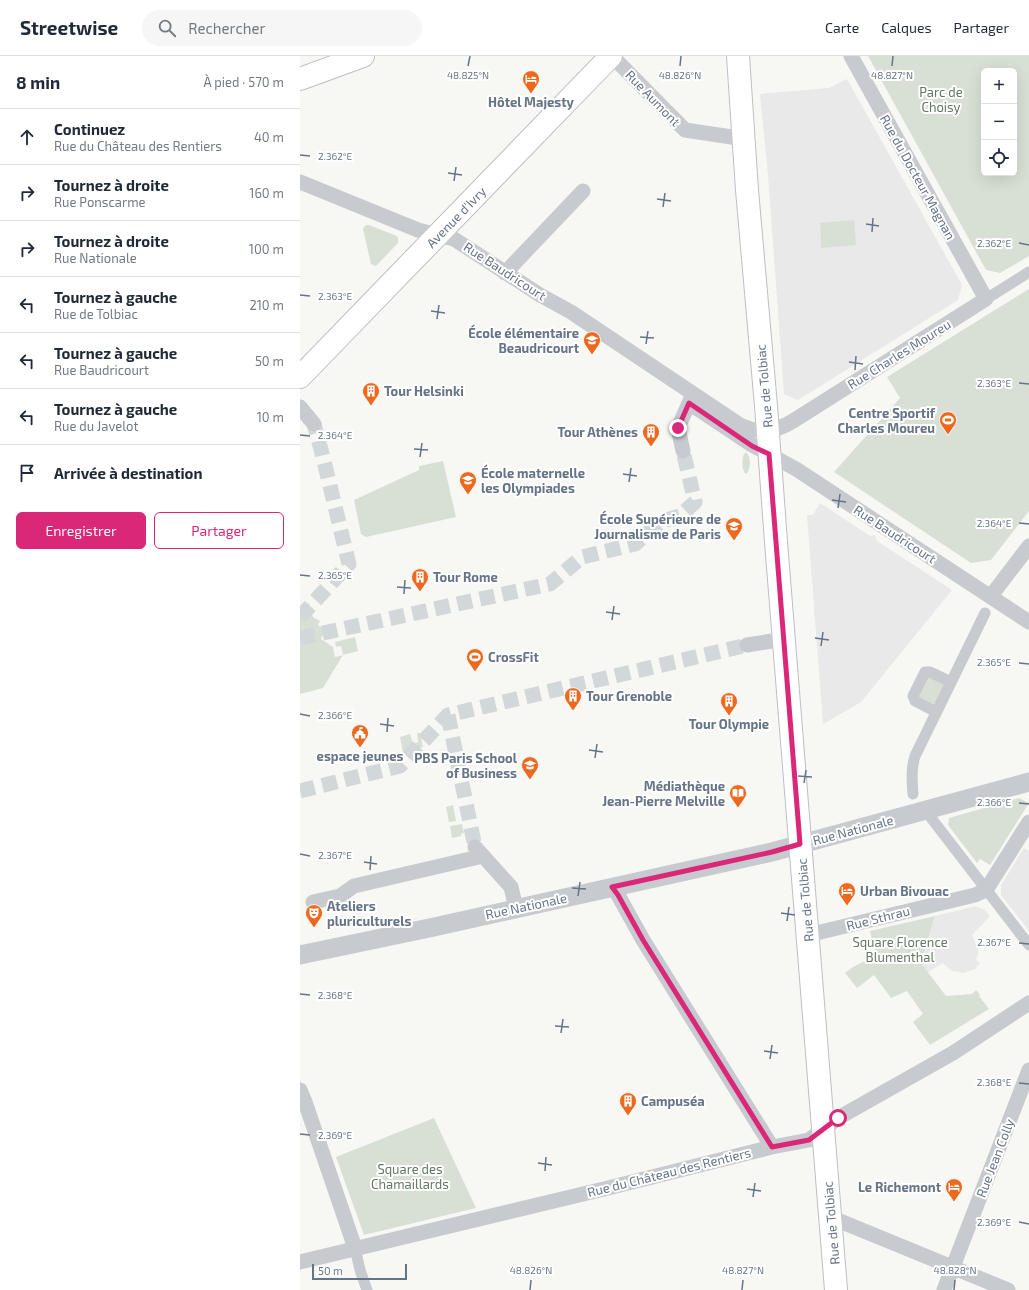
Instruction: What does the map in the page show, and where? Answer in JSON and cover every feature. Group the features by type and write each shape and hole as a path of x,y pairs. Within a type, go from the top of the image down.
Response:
{"main road":[{"path":"300,79 363,56"},
{"name":"Avenue d'Ivry","path":"300,377 612,56"},
{"name":"Rue de Tolbiac","path":"738,56 747,190 768,431 836,1290"}],"street":[{"name":"Rue Aumont","path":"612,56 685,130 744,139"},
{"name":"Rue du Docteur Magnan","path":"851,56 986,299"},
{"name":"Rue Baudricourt","path":"300,182 418,230 454,239 540,295 571,312 691,398 752,446 796,469 1029,622"},
{"path":"505,273 583,191"},
{"name":"Rue Charles Moureu","path":"768,431 788,424 1029,272"},
{"name":"Rue Baudricourt","path":"691,398 751,430 768,431"},
{"path":"682,451 678,428 691,398"},
{"path":"300,407 314,424"},
{"path":"991,596 1029,546"},
{"path":"913,794 912,766 915,756 985,613"},
{"path":"747,645 784,639"},
{"path":"936,712 915,701 913,696 925,672 930,672 951,682"},
{"name":"Rue Nationale","path":"300,955 434,927 772,852 1029,782"},
{"path":"925,810 1029,945"},
{"path":"986,890 1029,822"},
{"path":"313,902 340,896 354,886 479,852 511,887 516,908"},
{"path":"612,887 643,940 772,1147"},
{"name":"Rue Sthrau","path":"808,935 975,895 986,890"},
{"name":"Rue du Château des Rentiers","path":"300,1262 772,1147 809,1140 845,1114 953,1053 1029,1003"},
{"name":"Rue Jean Colly","path":"944,1290 1029,1070"},
{"path":"300,1090 355,1248 360,1270 367,1290"},
{"path":"830,1217 1008,1290"}],"shaded area":[{"path":"847,79 962,285 958,300 798,400 784,394 768,175 760,94 829,88"},
{"path":"820,503 870,536 875,535 877,541 952,590 861,702 823,724 807,515 813,515"},
{"path":"1024,848 1029,851 1029,931 1001,895 1001,885"},
{"path":"976,906 985,910 990,916 972,935 978,949 976,960 980,963 975,969 964,973 952,971 943,963 928,972 921,963 935,916"}],"green space":[{"name":"Parc de Choisy","path":"868,56 1029,56 1029,256 1000,273 986,270"},
{"path":"854,220 856,245 821,248 820,223"},
{"path":"366,225 397,236 398,239 398,243 375,266 371,264 363,229"},
{"name":"Centre Sportif Charles Moureu","path":"1029,289 1029,511 991,560 971,563 834,472 900,398 887,377"},
{"path":"746,452 750,459 750,467 746,474 743,470 742,464 743,456"},
{"path":"443,461 456,517 366,537 361,534 354,500 419,470 419,466"},
{"path":"309,603 313,617 320,621 318,625 325,630 321,639 333,647 335,657 343,655 323,688 300,694 300,613"},
{"path":"355,637 358,651 343,655 341,646 336,647 335,642"},
{"path":"926,676 945,684 934,706 918,699"},
{"path":"417,733 420,733 423,747 403,752 400,737 410,734 413,744 418,742"},
{"path":"1019,798 1029,803 990,865 980,859 977,863 948,825 949,818"},
{"path":"453,805 456,821 449,822 446,807"},
{"path":"462,824 464,833 461,834 461,836 452,838 450,826"},
{"name":"Square Florence Blumenthal","path":"935,916 921,963 946,996 972,994 976,990 989,1009 930,1045 913,1022 923,1014 907,991 891,998 874,975 857,988 845,973 876,955 870,931"},
{"name":"Square des Chamaillards","path":"434,1118 476,1208 364,1235 336,1157"}],"tunnel":[{"path":"300,617 349,564 314,424"},
{"path":"300,638 550,584 582,557 635,544 662,521 680,516 695,502 683,451"},
{"path":"300,791 400,766 448,715 747,645"},
{"path":"448,715 475,847"}],"place":[{"name":"Hôtel Majesty","path":"531,94"},
{"name":"École élémentaire Beaudricourt","path":"592,355"},
{"name":"Tour Helsinki","path":"371,406"},
{"name":"Centre Sportif Charles Moureu","path":"948,435"},
{"name":"Tour Athènes","path":"651,447"},
{"name":"École maternelle les Olympiades","path":"468,495"},
{"name":"École Supérieure de Journalisme de Paris","path":"734,541"},
{"name":"Tour Rome","path":"420,592"},
{"name":"CrossFit","path":"475,672"},
{"name":"Tour Grenoble","path":"573,711"},
{"name":"Tour Olympie","path":"729,716"},
{"name":"espace jeunes","path":"360,748"},
{"name":"PBS Paris School of Business","path":"530,780"},
{"name":"Médiathèque Jean-Pierre Melville","path":"738,808"},
{"name":"Urban Bivouac","path":"847,906"},
{"name":"Ateliers pluriculturels","path":"314,928"},
{"name":"Campuséa","path":"628,1116"},
{"name":"Le Richemont","path":"954,1202"}],"route":[{"path":"678,428 689,403 752,446 769,454 800,844 772,852 612,887 643,940 772,1147 809,1140 838,1118"}]}
